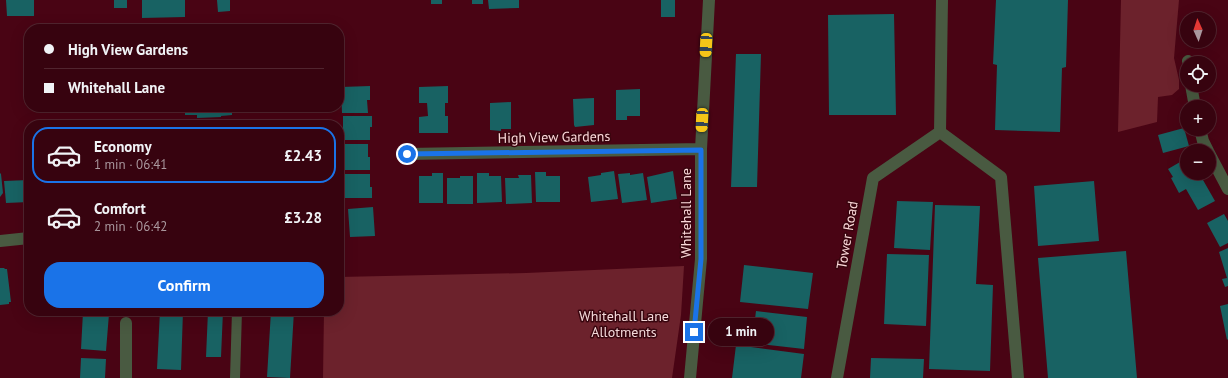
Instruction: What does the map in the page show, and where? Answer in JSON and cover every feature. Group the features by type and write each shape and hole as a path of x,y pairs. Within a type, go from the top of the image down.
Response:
{"street":[{"name":"Whitehall Lane","path":"690,378 701,259 701,150 708,0"},
{"path":"942,0 940,132 1001,177 1018,378"},
{"name":"Tower Road","path":"837,378 873,178 940,132"},
{"name":"High View Gardens","path":"407,154 701,150"},
{"path":"1216,166 1228,189"},
{"path":"0,241 24,239"},
{"path":"126,323 126,378"}],"lane":[{"path":"235,378 237,316"}],"green space":[{"path":"1121,0 1179,0 1174,58 1179,80 1179,89 1172,95 1158,97 1157,122 1118,132"},
{"name":"Whitehall Lane Allotments","path":"684,266 681,315 672,378 323,378 324,316 344,316 344,277 526,273"}],"building":[{"path":"6,0 34,0 34,16 7,16"},
{"path":"114,0 127,0 127,8 114,8"},
{"path":"142,0 185,0 185,17 142,18"},
{"path":"217,0 230,0 230,11 218,12"},
{"path":"431,0 442,0 442,4 431,4"},
{"path":"472,0 483,0 483,4 472,4"},
{"path":"488,0 519,0 519,8 489,9"},
{"path":"661,0 675,0 675,17 661,17"},
{"path":"996,0 1068,0 1066,67 1062,68 1060,132 995,130 997,65 993,64"},
{"path":"894,14 896,115 829,115 828,15"},
{"path":"736,54 761,54 757,187 731,187"},
{"path":"370,86 370,100 367,100 368,113 342,113 344,112 344,87"},
{"path":"448,86 448,103 445,103 445,116 448,116 448,133 419,133 419,117 428,116 427,103 419,103 419,87"},
{"path":"640,89 640,116 627,116 627,120 616,120 616,90"},
{"path":"594,98 594,125 575,127 573,99"},
{"path":"511,102 511,129 501,129 501,131 490,130 490,103"},
{"path":"185,112 232,112 232,115 221,117 197,118 197,115 185,115"},
{"path":"343,116 372,116 370,140 344,140"},
{"path":"1180,129 1180,136 1186,136 1188,144 1180,144 1180,148 1163,153 1158,135"},
{"path":"344,144 368,144 370,170 344,170"},
{"path":"1180,162 1180,180 1203,180 1215,201 1198,210 1186,189 1179,193 1171,178 1173,177 1168,169"},
{"path":"614,171 618,199 591,202 588,177"},
{"path":"673,171 677,199 651,203 647,177"},
{"path":"535,172 546,172 546,176 560,176 560,202 536,202"},
{"path":"0,173 3,193 0,197"},
{"path":"432,173 443,173 443,203 419,203 419,176 432,176"},
{"path":"477,173 489,173 489,176 501,176 502,202 477,203"},
{"path":"630,173 630,175 643,173 647,200 622,203 618,174"},
{"path":"344,174 370,174 372,198 344,198"},
{"path":"518,175 531,175 532,203 506,204 505,178 519,178"},
{"path":"460,176 473,176 473,204 447,204 447,178 460,178"},
{"path":"24,180 24,202 6,203 4,181"},
{"path":"1094,181 1099,241 1038,246 1034,186"},
{"path":"897,201 933,202 930,250 894,248"},
{"path":"935,205 980,206 976,284 993,285 990,371 929,369"},
{"path":"373,207 375,236 350,237 348,209"},
{"path":"1224,214 1228,221 1228,243 1220,247 1207,223"},
{"path":"1228,248 1228,286 1225,287 1222,279 1227,278 1219,252"},
{"path":"1126,251 1137,378 1048,378 1038,258"},
{"path":"887,254 929,255 926,326 884,324"},
{"path":"744,265 813,273 808,309 740,302"},
{"path":"0,268 7,269 11,302 9,302 9,304 0,305"},
{"path":"1228,304 1228,339 1227,340 1220,306"},
{"path":"756,311 807,317 804,349 752,343"},
{"path":"83,316 109,316 106,351 81,349"},
{"path":"160,316 183,316 181,370 157,369"},
{"path":"208,316 223,316 221,357 206,357"},
{"path":"271,316 294,316 290,378 267,377"},
{"path":"736,345 804,354 801,378 732,378"},
{"path":"81,358 106,359 105,378 80,378"},
{"path":"871,358 924,359 923,378 870,378"}],"route":[{"path":"407,154 701,150 701,259 694,332"}]}
